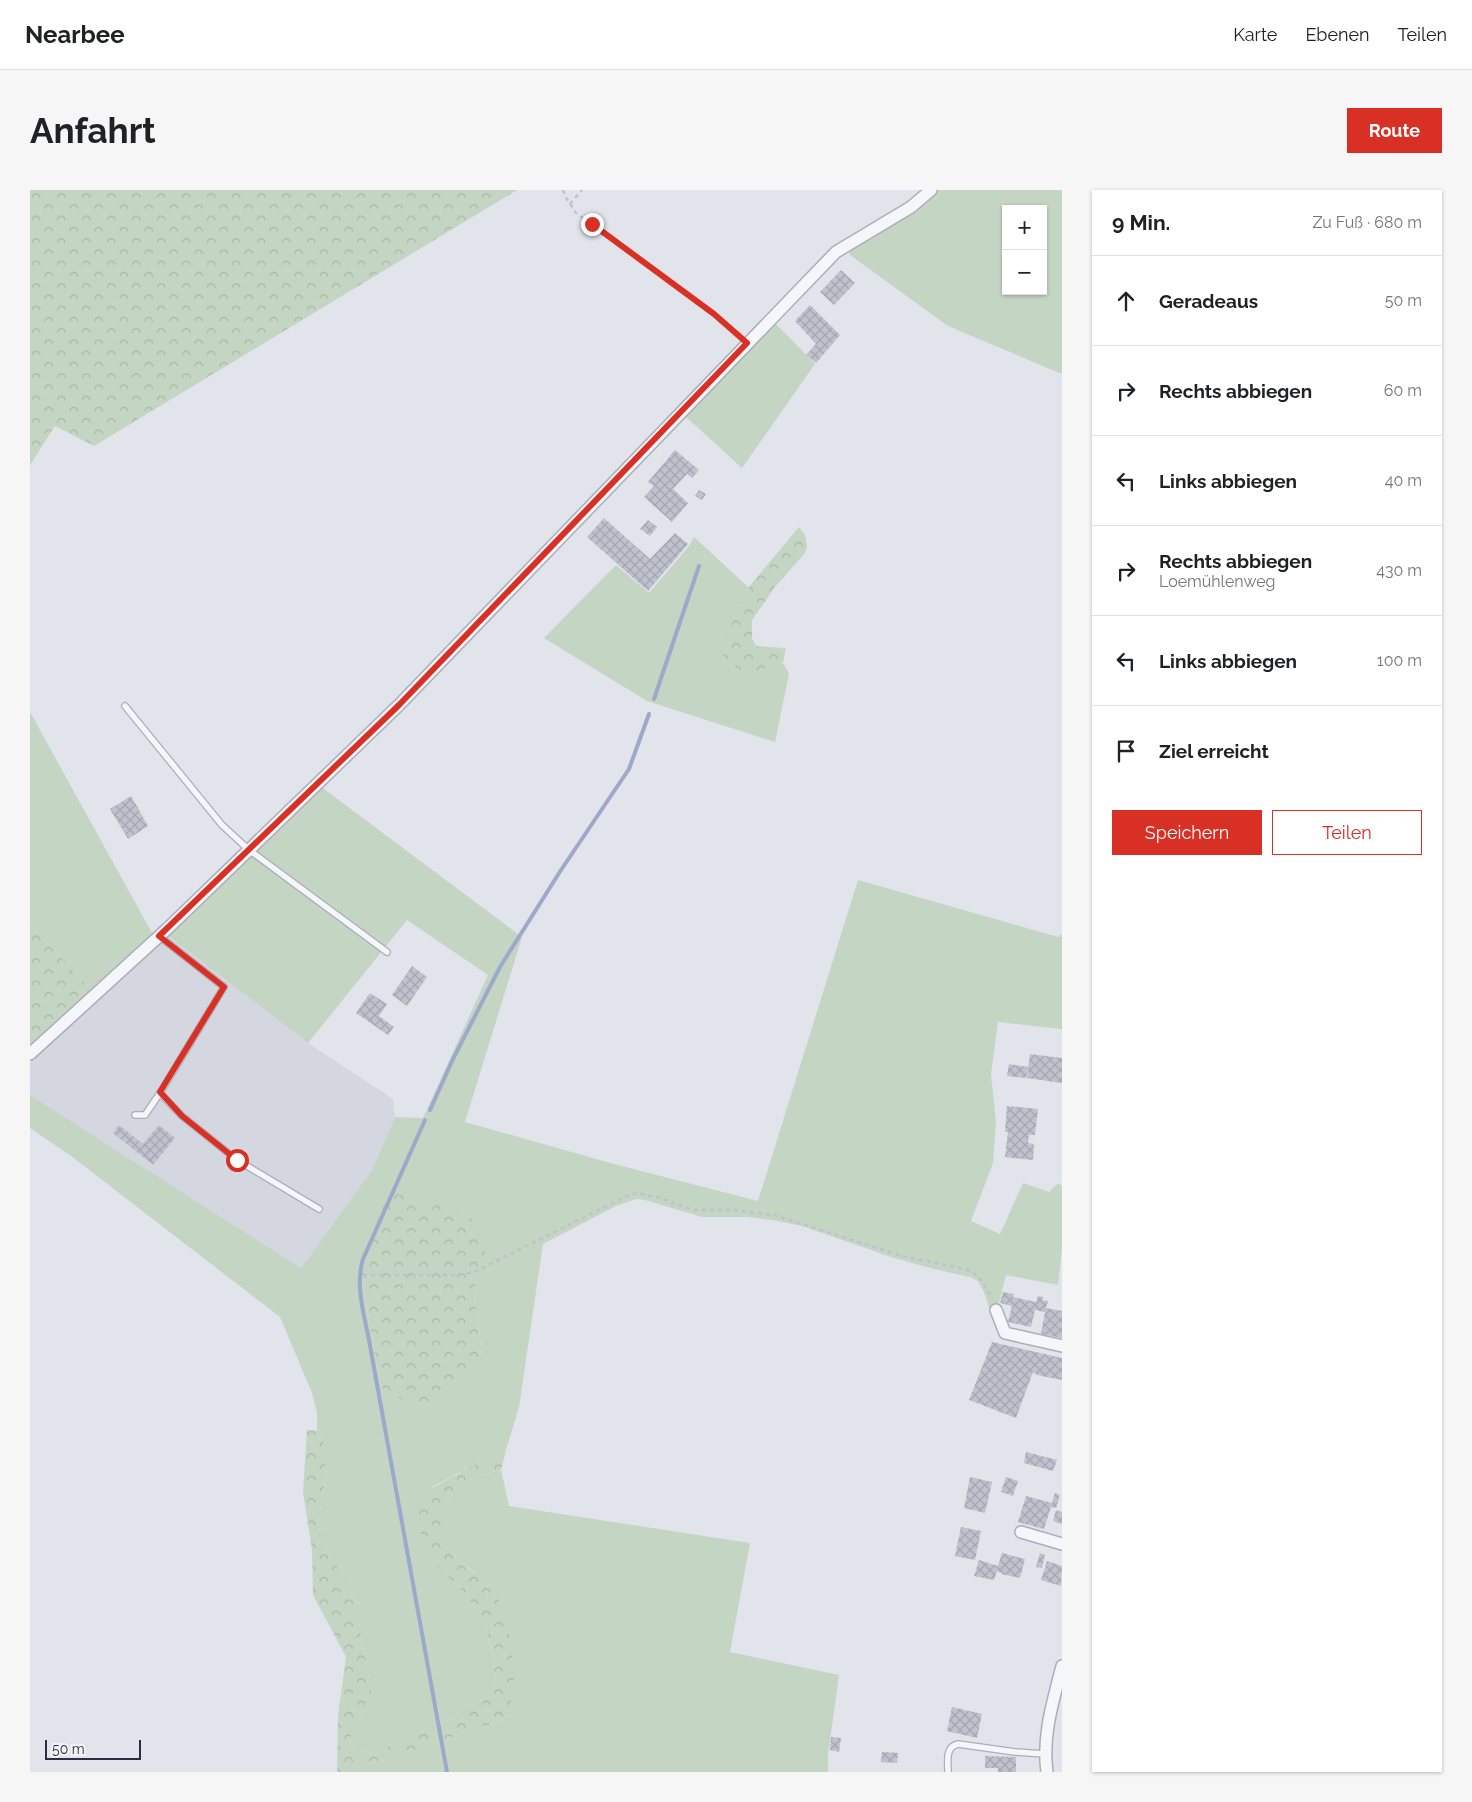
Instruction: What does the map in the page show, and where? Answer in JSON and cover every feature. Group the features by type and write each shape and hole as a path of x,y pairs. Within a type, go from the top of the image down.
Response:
{"street":[{"path":"30,1054 159,936 399,705 836,252 910,206 931,190"},
{"path":"996,1310 1005,1334 1062,1346"},
{"path":"1021,1532 1062,1544"},
{"path":"1047,1772 1044,1754 1048,1718 1062,1666"}],"lane":[{"path":"125,706 222,825 248,850 387,952"},
{"path":"134,1115 145,1115 224,987 159,936"},
{"path":"160,1092 182,1116 237,1160 319,1209"},
{"path":"948,1772 950,1749 953,1745 958,1744 1044,1754"}],"path":[{"path":"563,190 576,213 714,314 747,343"},
{"path":"570,204 582,190"},
{"path":"363,1275 459,1275 474,1272 625,1196 637,1193 657,1197 694,1210 733,1210 774,1215 902,1256 965,1269 974,1272 983,1282 996,1310"}],"shaded area":[{"path":"166,934 308,1043 393,1099 395,1117 372,1170 301,1268 30,1095 30,1062"}],"green space":[{"path":"30,190 517,190 94,446 55,426 30,465"},
{"path":"931,190 1062,190 1062,374 948,326 850,255 847,245"},
{"path":"774,322 815,364 742,468 684,415"},
{"path":"799,527 805,535 807,546 805,553 775,587 752,620 752,638 756,646 786,648 783,663 744,675 721,653 743,594"},
{"path":"694,537 748,587 743,594 744,675 783,663 789,674 775,742 647,701 544,638 616,565 649,593 689,546"},
{"path":"30,712 152,933 91,989 30,925"},
{"path":"320,786 522,937 465,1122 614,1164 758,1201 858,880 1058,937 1062,934 1062,1029 998,1022 991,1074 996,1122 993,1163 971,1221 1000,1234 1023,1183 1049,1192 1058,1183 1062,1186 1062,1248 1058,1285 1006,1275 994,1323 984,1292 978,1281 970,1277 891,1257 802,1226 749,1217 702,1217 636,1199 616,1206 543,1244 519,1407 506,1450 432,1487 444,1573 463,1591 485,1622 493,1658 495,1681 488,1697 473,1703 447,1721 373,1754 350,1747 352,1732 372,1696 355,1600 341,1572 323,1545 318,1524 326,1475 322,1432 317,1430 317,1413 312,1393 280,1317 71,1156 30,1128 30,1095 301,1268 372,1170 395,1117 423,1118 488,975 407,920 308,1043 166,934","holes":["360,1263 474,1287 482,1357 381,1387"]},
{"path":"30,925 91,989 30,1046"},
{"path":"389,1192 469,1212 490,1265 474,1287 482,1357 425,1413 381,1387 361,1274 360,1263"},
{"path":"307,1430 322,1431 326,1475 318,1524 323,1545 341,1572 355,1600 372,1696 352,1732 350,1746 372,1754 447,1721 473,1703 488,1697 495,1681 493,1658 485,1622 463,1591 423,1549 418,1514 432,1488 487,1458 506,1450 501,1470 479,1475 455,1488 443,1509 443,1530 456,1558 496,1591 511,1641 514,1682 509,1715 492,1725 470,1729 446,1740 379,1761 359,1764 355,1772 337,1772 338,1716 346,1657 313,1595 312,1550 303,1492"},
{"path":"501,1470 509,1506 750,1543 730,1652 839,1675 828,1755 828,1772 355,1772 358,1764 379,1761 446,1740 470,1729 492,1725 509,1715 475,1573 456,1558 443,1530 443,1509 455,1488 479,1475"}],"building":[{"path":"841,270 855,283 834,305 820,292"},
{"path":"810,305 840,335 816,363 806,355 816,344 795,321"},
{"path":"675,450 699,470 692,478 687,474 673,489 688,503 672,522 644,497 654,486 648,482"},
{"path":"699,490 706,494 702,500 695,496"},
{"path":"604,518 650,559 675,533 688,544 648,591 587,537"},
{"path":"648,520 657,527 650,536 640,529"},
{"path":"131,796 148,826 128,839 110,809"},
{"path":"412,966 427,977 407,1006 392,995"},
{"path":"370,993 387,1004 379,1016 394,1027 388,1035 356,1013"},
{"path":"1030,1054 1062,1058 1062,1083 1027,1078"},
{"path":"1009,1064 1028,1067 1026,1078 1007,1076"},
{"path":"1007,1106 1038,1109 1035,1135 1029,1135 1028,1143 1034,1144 1033,1160 1005,1157 1008,1132 1005,1132"},
{"path":"119,1125 143,1144 159,1125 175,1138 153,1165 113,1133"},
{"path":"1003,1292 1014,1294 1013,1297 1036,1302 1038,1296 1043,1297 1042,1300 1048,1301 1046,1308 1062,1311 1062,1338 1041,1334 1045,1312 1035,1310 1031,1327 1008,1322 1012,1306 1000,1303"},
{"path":"992,1342 1062,1358 1062,1380 1037,1375 1033,1372 1016,1418 969,1400"},
{"path":"1026,1452 1057,1460 1053,1471 1024,1463"},
{"path":"970,1477 992,1482 985,1513 964,1508"},
{"path":"1006,1477 1018,1481 1013,1496 1001,1492"},
{"path":"1055,1493 1060,1495 1056,1508 1051,1507 1044,1529 1018,1522 1026,1496 1052,1503"},
{"path":"1056,1510 1062,1512 1062,1524 1053,1521"},
{"path":"961,1527 981,1531 975,1560 955,1556"},
{"path":"1002,1553 1025,1559 1020,1578 1001,1574 997,1571 994,1580 974,1576 979,1560 998,1566"},
{"path":"1040,1553 1045,1555 1042,1568 1036,1567"},
{"path":"1047,1561 1062,1566 1061,1586 1041,1580"},
{"path":"952,1707 982,1714 977,1738 947,1731"},
{"path":"831,1737 841,1738 839,1752 830,1750"},
{"path":"882,1752 898,1753 897,1763 881,1762"},
{"path":"985,1756 1016,1757 1016,1772 998,1772 998,1768 985,1768"}],"waterway":[{"path":"654,699 699,566"},
{"path":"430,1110 453,1059 500,967 561,870 629,769 649,714"},
{"path":"425,1120 363,1259 360,1290 447,1772"}],"route":[{"path":"237,1160 182,1116 160,1092 224,987 159,936 399,705 747,343 714,314 592,224"}]}
